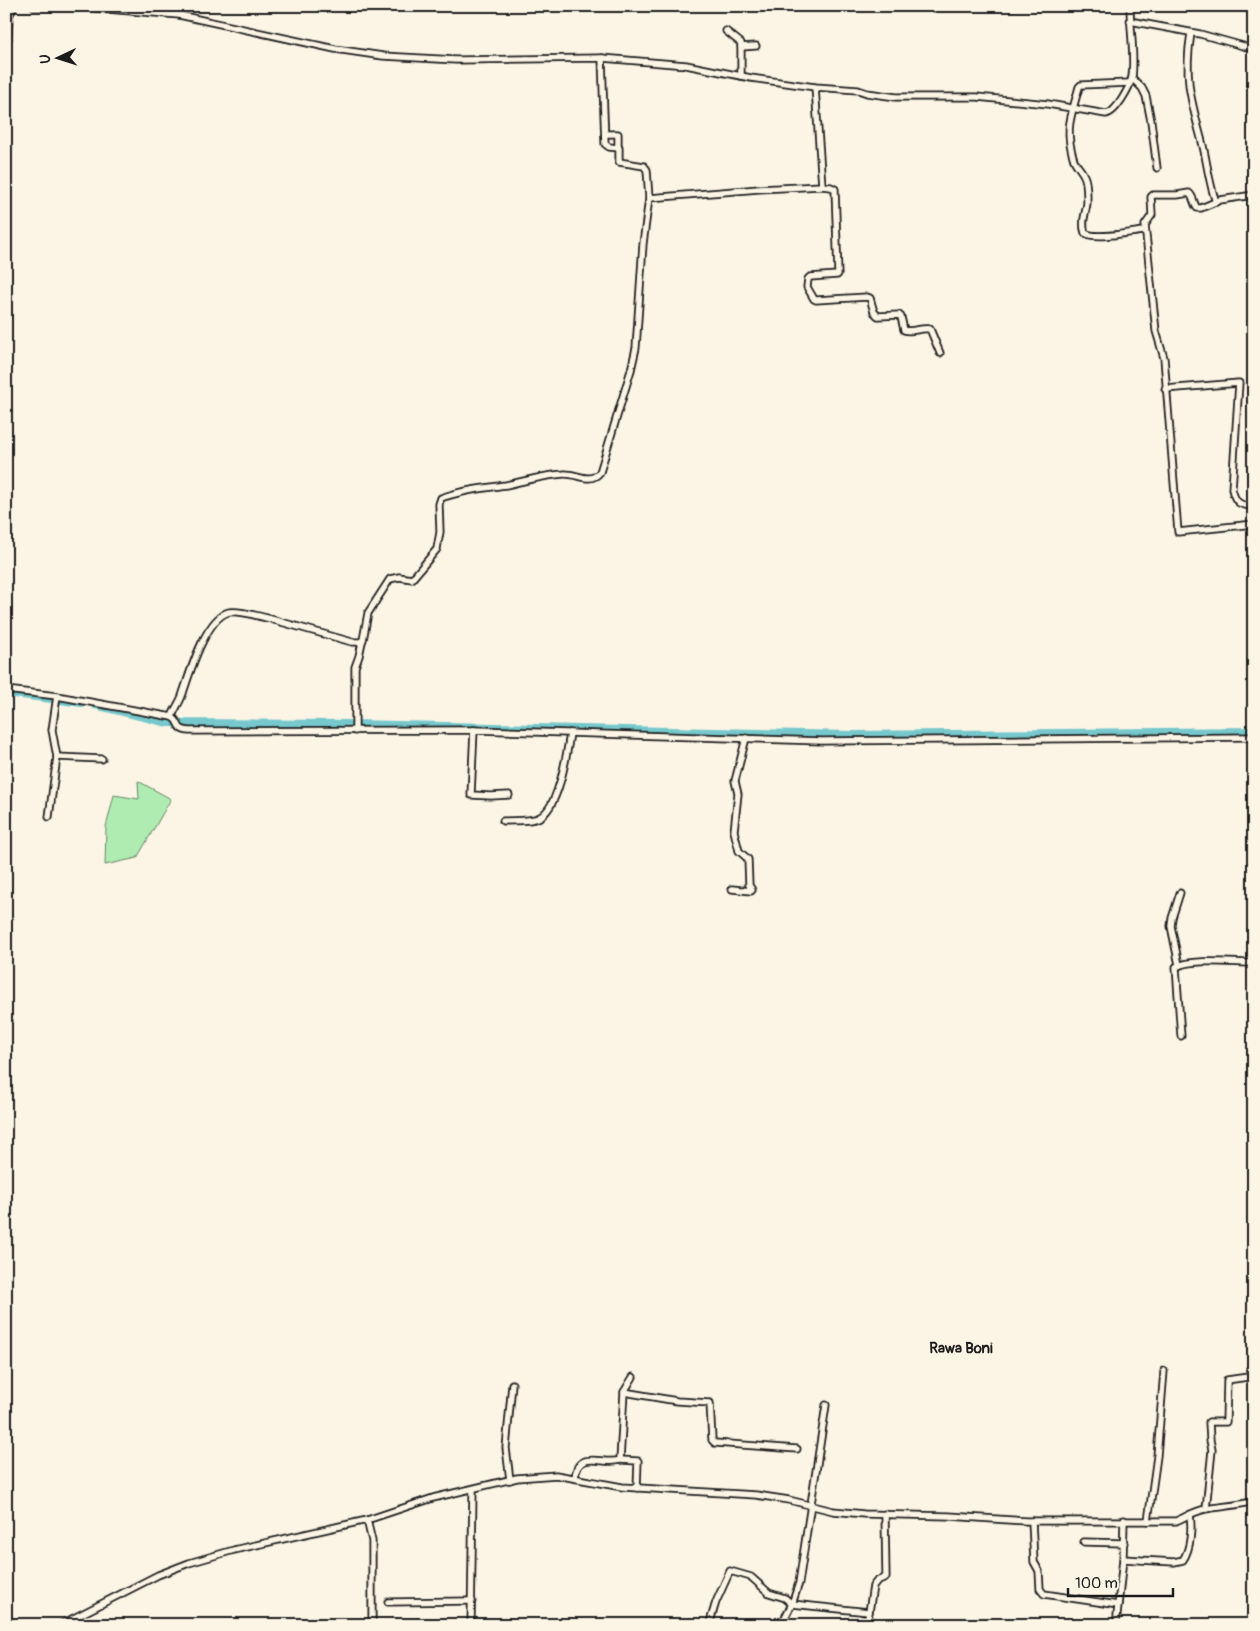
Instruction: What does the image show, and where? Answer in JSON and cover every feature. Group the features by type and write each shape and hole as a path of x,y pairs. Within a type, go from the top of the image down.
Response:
{"street":[{"path":"6,43 8,39 9,16 14,6"},
{"path":"34,6 61,6"},
{"path":"70,6 178,15 334,49 383,56 456,60 602,58 686,65 741,76 815,87 858,90 867,94 896,98 977,97 1048,104 1102,114 1110,114 1120,104 1131,80 1130,6"},
{"path":"1130,21 1200,34 1254,49"},
{"path":"726,31 728,35 741,43 741,76"},
{"path":"1190,32 1187,54 1188,90 1201,137 1211,190 1216,202"},
{"path":"741,47 756,46"},
{"path":"602,58 606,146 618,148"},
{"path":"1145,231 1099,236 1084,233 1083,218 1087,204 1086,180 1076,164 1070,149 1068,131 1078,87 1081,85 1131,80 1142,88 1146,96 1151,121 1157,168"},
{"path":"815,87 822,186"},
{"path":"355,729 355,667 368,613 390,579 398,577 411,580 437,549 440,532 439,504 441,498 452,494 538,477 566,474 588,479 593,478 600,472 636,348 643,244 649,198 647,170 644,166 619,162 618,134 605,134"},
{"path":"649,198 822,186 835,189 838,274 837,276 808,278 807,287 814,299 870,298 874,312 878,316 899,315 904,330 907,332 924,328 930,329 940,353"},
{"path":"1254,195 1216,202 1201,208 1197,208 1193,196 1189,193 1153,195 1150,197 1152,215 1146,221 1145,231 1156,331 1164,358 1178,532 1254,524"},
{"path":"1165,389 1239,383 1232,489 1234,497 1239,504 1242,506 1254,506"},
{"path":"175,722 179,704 207,634 217,620 230,612 254,615 352,642 362,642"},
{"path":"6,690 175,722 182,730 189,731 474,730 822,741 1254,737"},
{"path":"49,817 57,757 52,730 57,699"},
{"path":"474,730 471,794 509,795"},
{"path":"503,821 538,818 547,811 553,802 557,790 570,733"},
{"path":"732,888 752,891 749,885 748,859 739,852 734,831 738,794 735,781 746,738"},
{"path":"57,757 102,759"},
{"path":"1179,965 1171,926 1180,893"},
{"path":"1180,1036 1180,1010 1176,967 1206,962 1254,963"},
{"path":"1148,1521 1157,1456 1164,1371"},
{"path":"620,1460 624,1392 633,1377"},
{"path":"1206,1509 1212,1450 1209,1422 1226,1422 1227,1380 1248,1377"},
{"path":"510,1480 506,1448 512,1384"},
{"path":"624,1392 677,1401 710,1404 712,1440 715,1443 797,1449"},
{"path":"781,1625 792,1604 799,1583 826,1405"},
{"path":"575,1478 578,1466 589,1460 638,1461 637,1488"},
{"path":"60,1625 76,1622 158,1575 189,1563 234,1550 367,1520 433,1498 510,1480 548,1475 637,1488 756,1495 848,1512 1032,1521 1176,1521 1190,1515 1192,1512 1254,1501"},
{"path":"471,1625 473,1489"},
{"path":"868,1625 873,1586 877,1581 886,1577 885,1514"},
{"path":"1123,1559 1174,1562 1183,1560 1190,1536 1190,1515"},
{"path":"367,1520 372,1541 372,1625"},
{"path":"1116,1625 1123,1559 1124,1520"},
{"path":"1032,1521 1034,1562 1039,1571 1040,1589 1044,1594 1118,1605"},
{"path":"1084,1542 1124,1543"},
{"path":"709,1625 716,1602 730,1571 751,1577 769,1593 784,1598 792,1604 869,1612"},
{"path":"388,1602 472,1601"}],"green space":[{"path":"138,781 171,799 137,858 105,865 106,827 114,795 139,799"}],"waterway":[{"path":"6,693 82,703"},
{"path":"95,705 168,723 351,724 852,735 1254,731"}],"district":[{"name":"Rawa Boni","path":"961,1348"}]}
